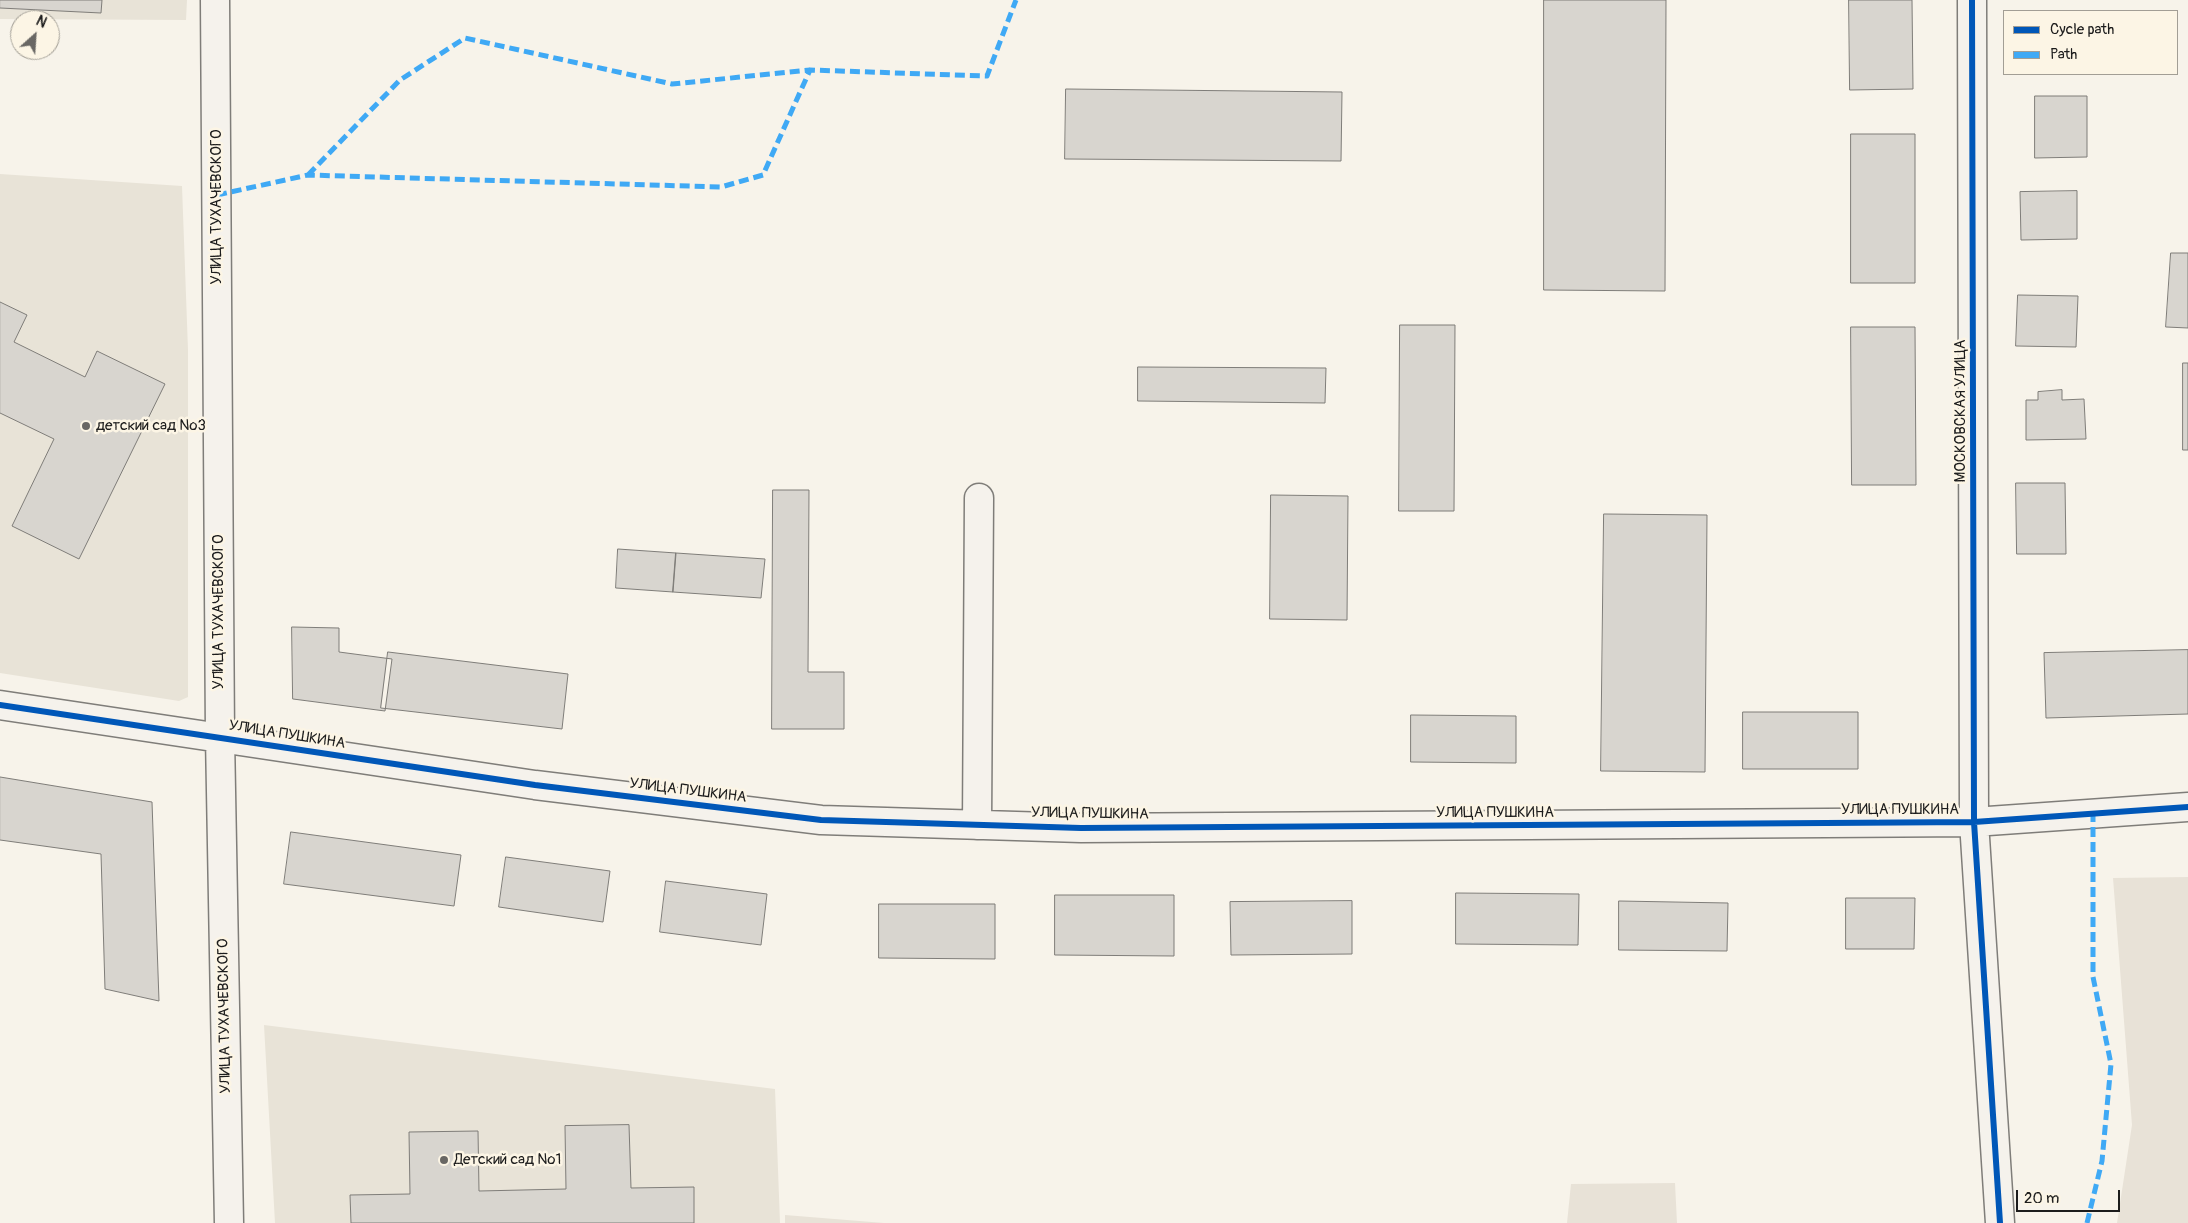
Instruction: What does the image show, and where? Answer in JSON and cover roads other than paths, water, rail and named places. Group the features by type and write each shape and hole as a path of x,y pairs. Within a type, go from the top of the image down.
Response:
{"street":[{"name":"УЛИЦА ТУХАЧЕВСКОГО","path":"215,0 220,737 229,1223"},
{"name":"МОСКОВСКАЯ УЛИЦА","path":"1972,0 1974,822 2000,1223"},
{"path":"977,825 978,498"},
{"name":"УЛИЦА ПУШКИНА","path":"0,705 535,785 811,819 1091,828 1974,822 2188,807"}],"place":[{"name":"детский сад №3","path":"86,426"},
{"name":"Детский сад №1","path":"444,1160"}]}
